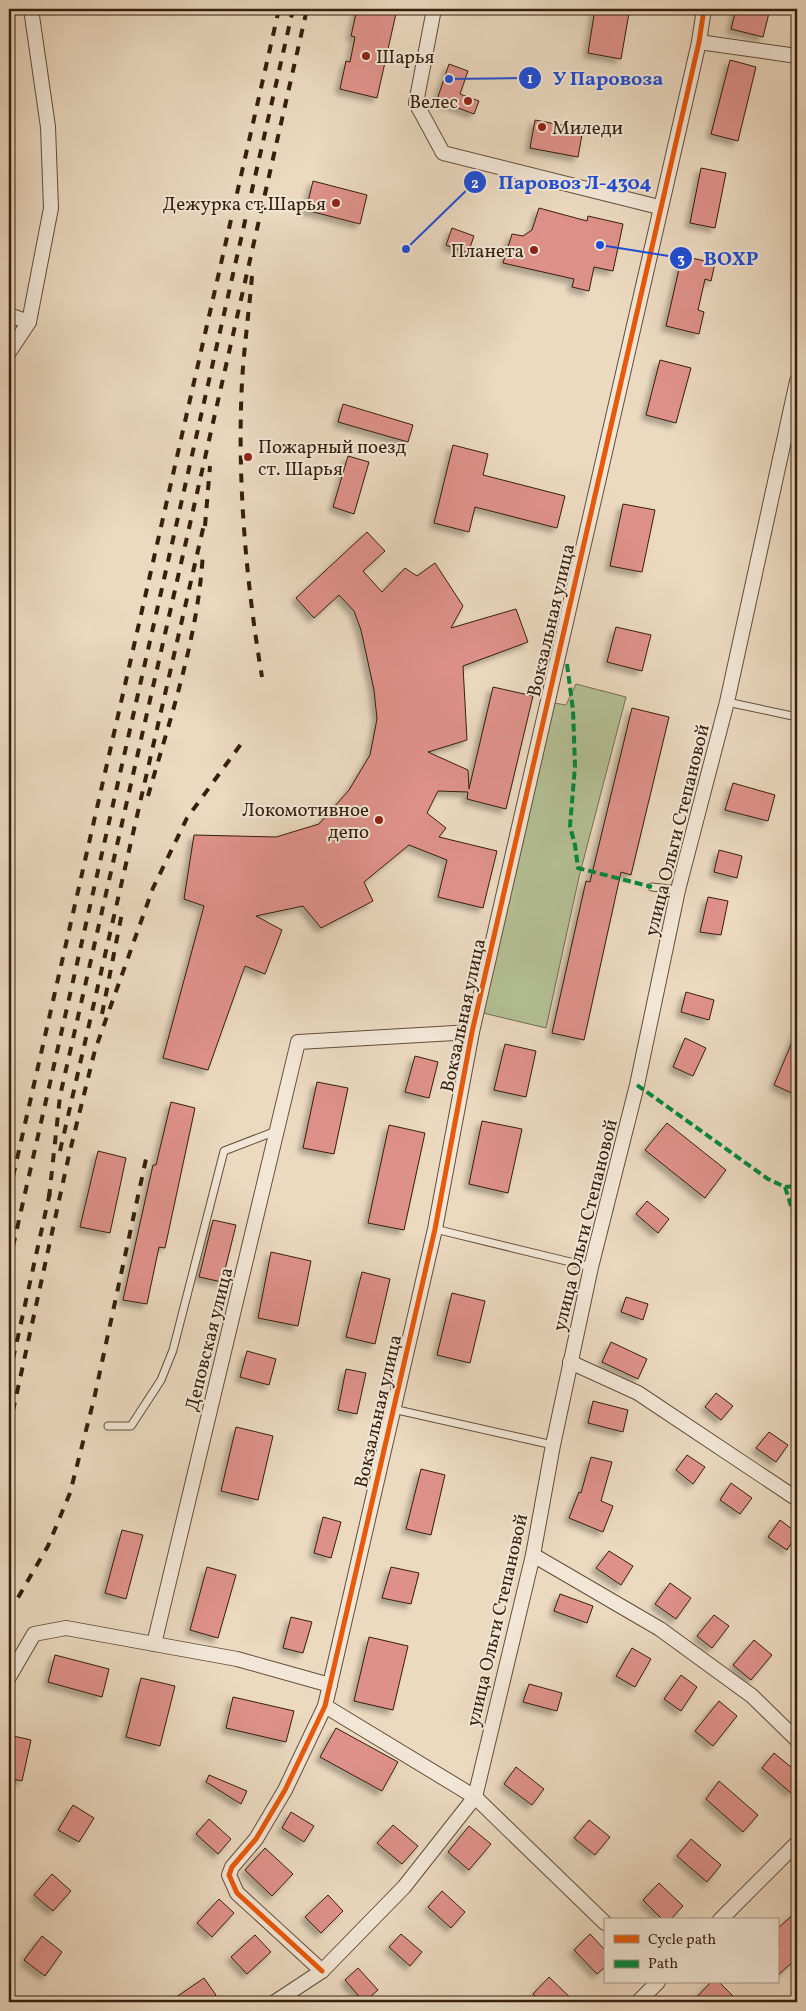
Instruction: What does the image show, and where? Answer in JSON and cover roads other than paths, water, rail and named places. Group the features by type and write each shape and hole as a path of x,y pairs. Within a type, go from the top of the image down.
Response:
{"street":[{"path":"9,352 28,322 51,208 48,127 31,9"},
{"path":"434,9 416,103 443,153 659,207"},
{"name":"Вокзальная улица","path":"322,1972 237,1893 229,1875 232,1867 256,1839 285,1790 325,1706 435,1229 472,1032 659,207 699,42 704,9"},
{"path":"699,42 797,56"},
{"path":"9,315 28,322"},
{"name":"улица Ольги Степановой","path":"275,2002 322,1972 404,1887 475,1797 533,1556 553,1444 591,1267 637,1085 678,890 727,702 797,381"},
{"name":"Деповская улица","path":"154,1644 298,1042 472,1032"},
{"path":"570,1362 638,1393 797,1499"},
{"path":"533,1556 660,1630 752,1696 797,1740"},
{"path":"9,1677 34,1634 66,1628 237,1659 330,1685"},
{"path":"325,1706 475,1797 604,1922"},
{"path":"722,1918 797,1843"},
{"path":"643,1992 655,1984"}],"lane":[{"path":"727,702 797,717"},
{"path":"652,887 678,890"},
{"path":"108,1426 132,1426 161,1380 172,1350 224,1151 277,1131"},
{"path":"435,1229 591,1267"},
{"path":"393,1409 553,1444"}],"railway":[{"path":"9,1194 279,9"},
{"path":"9,1264 293,9"},
{"path":"49,1198 60,1096 307,9"},
{"path":"252,276 242,382 241,456 247,567 262,677"},
{"path":"205,526 210,466"},
{"path":"60,1151 205,520"},
{"path":"148,796 183,675 190,644 196,613 203,551"},
{"path":"9,1429 69,1155 95,1050 153,888 187,818 241,744"},
{"path":"102,1014 123,908"},
{"path":"9,1613 48,1546 70,1493 94,1399 146,1159"},
{"path":"9,1377 50,1192"}],"place":[{"name":"Шарья","path":"366,56"},
{"name":"У Паровоза","path":"449,79"},
{"name":"Велес","path":"468,101"},
{"name":"Миледи","path":"542,127"},
{"name":"Дежурка ст.Шарья","path":"336,203"},
{"name":"ВОХР","path":"600,245"},
{"name":"Паровоз Л-4304","path":"406,249"},
{"name":"Планета","path":"534,250"},
{"name":"Пожарный поезд ст. Шарья","path":"248,457"},
{"name":"Локомотивное депо","path":"379,820"}]}
